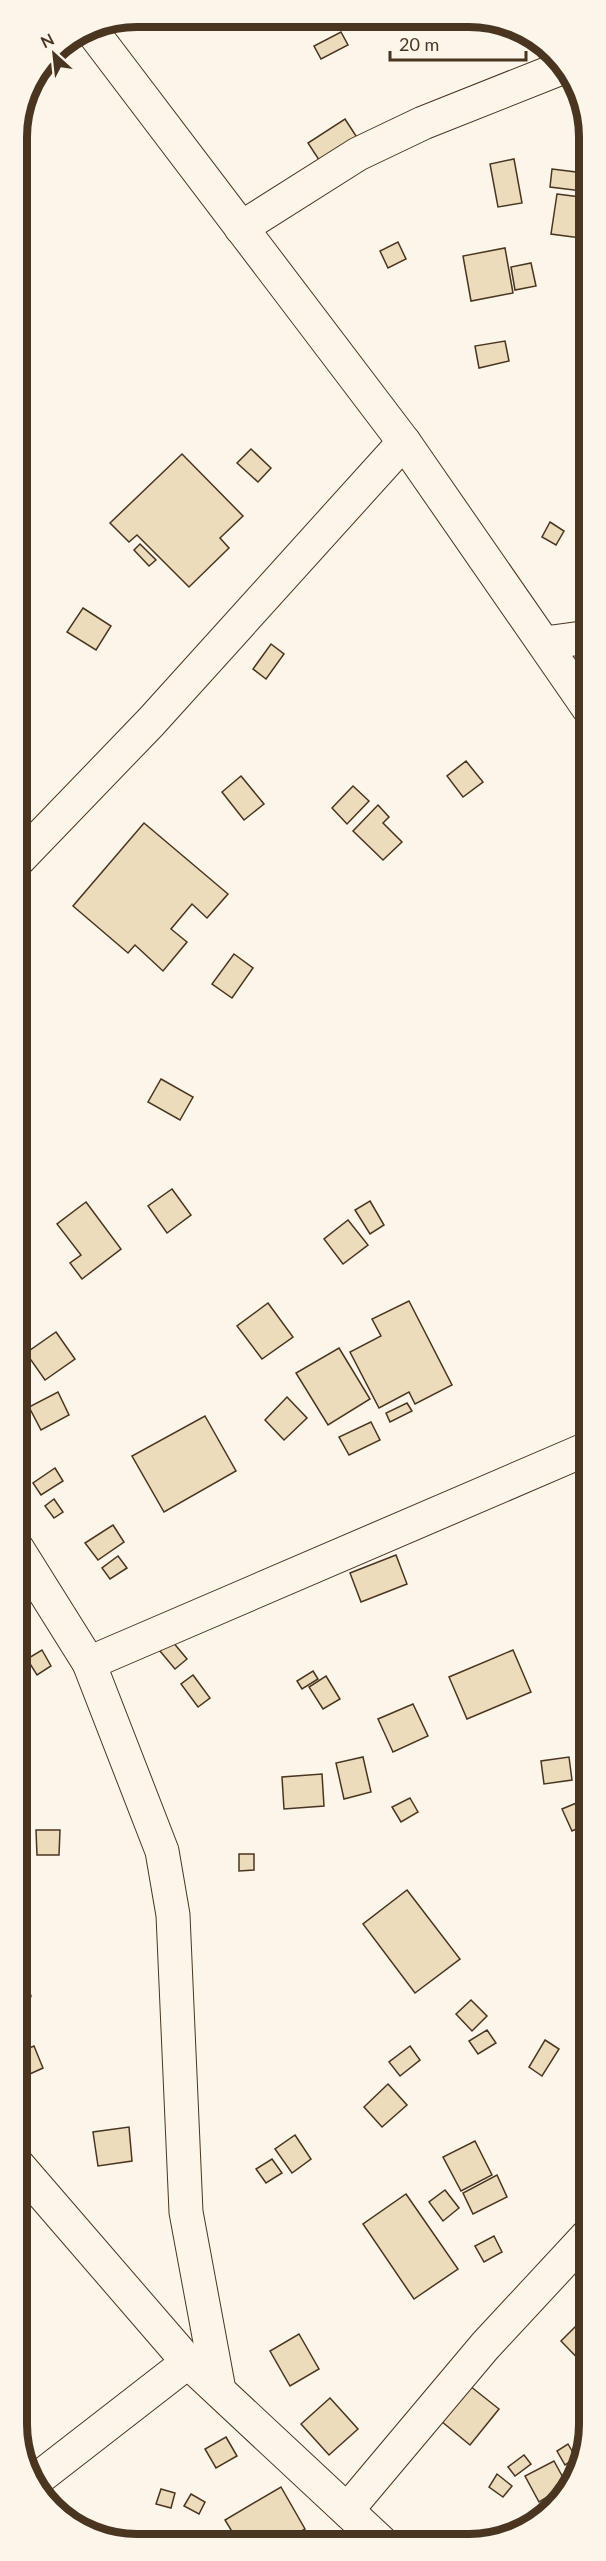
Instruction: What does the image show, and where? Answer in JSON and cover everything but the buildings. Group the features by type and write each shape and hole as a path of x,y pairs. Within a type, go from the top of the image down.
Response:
{"street":[{"path":"95,35 404,442 579,694"},
{"path":"241,228 358,153 423,123 556,70"},
{"path":"27,851 151,722 404,442"},
{"path":"545,644 579,639"},
{"path":"89,1663 579,1452"},
{"path":"27,1564 89,1663 162,1851 173,1915 186,2212 219,2390"},
{"path":"27,2174 188,2362 373,2534"},
{"path":"348,2509 485,2346 579,2245"},
{"path":"41,2476 188,2362"}]}
